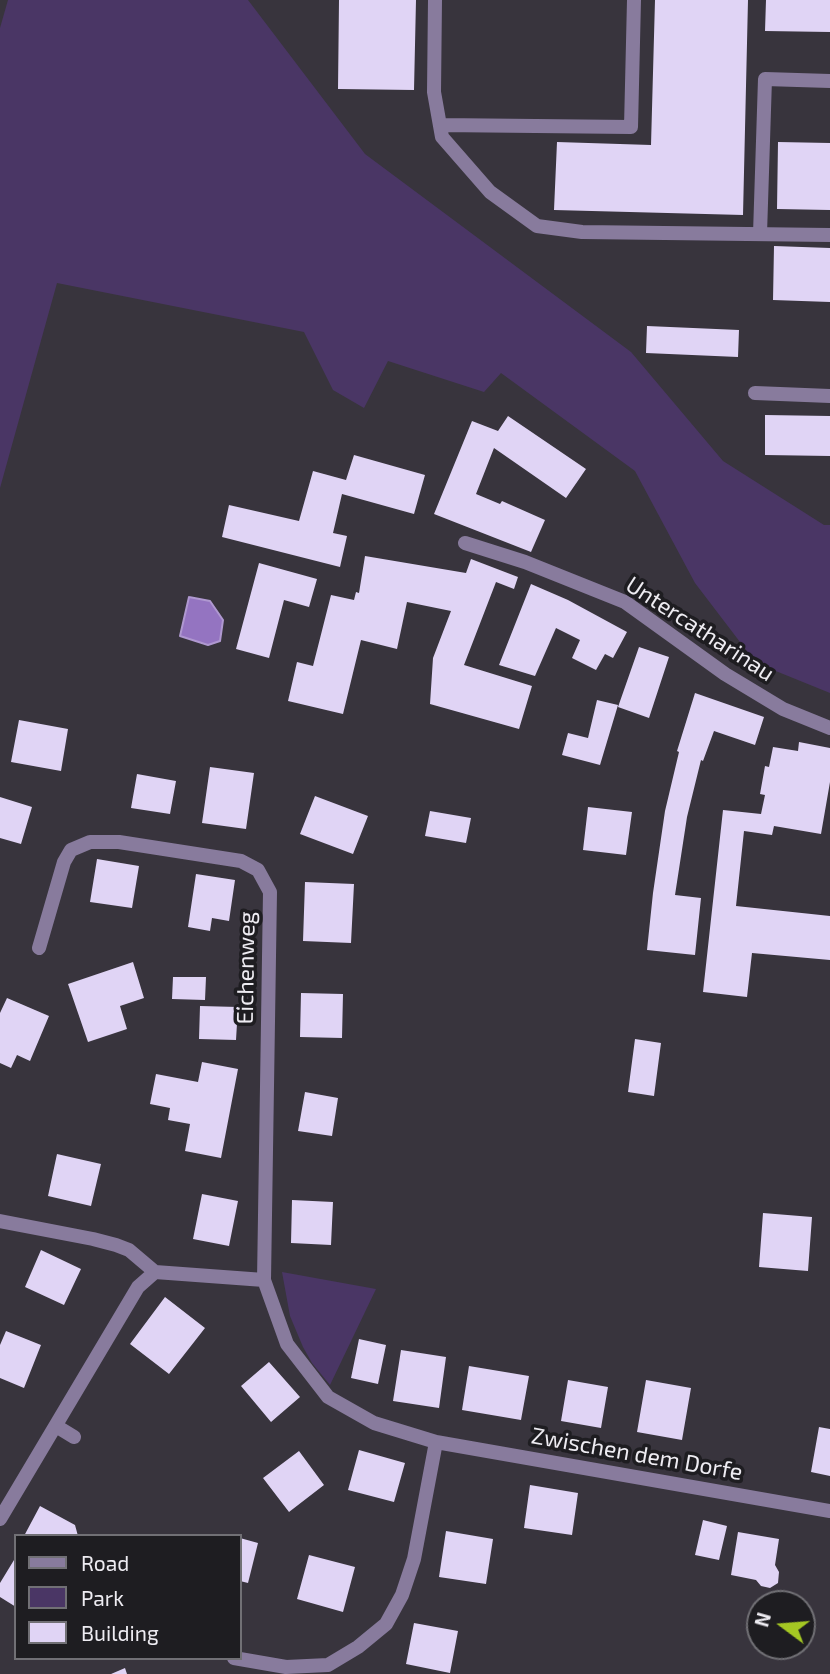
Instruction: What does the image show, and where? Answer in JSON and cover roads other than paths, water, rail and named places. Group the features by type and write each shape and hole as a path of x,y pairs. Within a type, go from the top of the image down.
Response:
{"street":[{"path":"435,0 434,92 442,137 490,192 537,226 582,232 830,235"},
{"path":"440,125 631,127 634,0"},
{"path":"760,234 765,79 830,80"},
{"path":"755,393 830,396"},
{"name":"Untercatharinau","path":"465,543 525,562 625,602 725,674 783,709 830,728"},
{"name":"Eichenweg","path":"39,948 64,862 71,850 90,842 119,842 241,861 258,870 270,892 264,1280"},
{"path":"0,1221 116,1245 129,1251 155,1272 264,1280"},
{"path":"0,1519 138,1287 155,1272"},
{"name":"Zwischen dem Dorfe","path":"264,1280 287,1345 328,1397 374,1423 436,1442 830,1511"},
{"path":"56,1426 74,1437"},
{"path":"242,1659 285,1667 328,1665 358,1647 386,1624 402,1595 414,1559 436,1442"}]}
